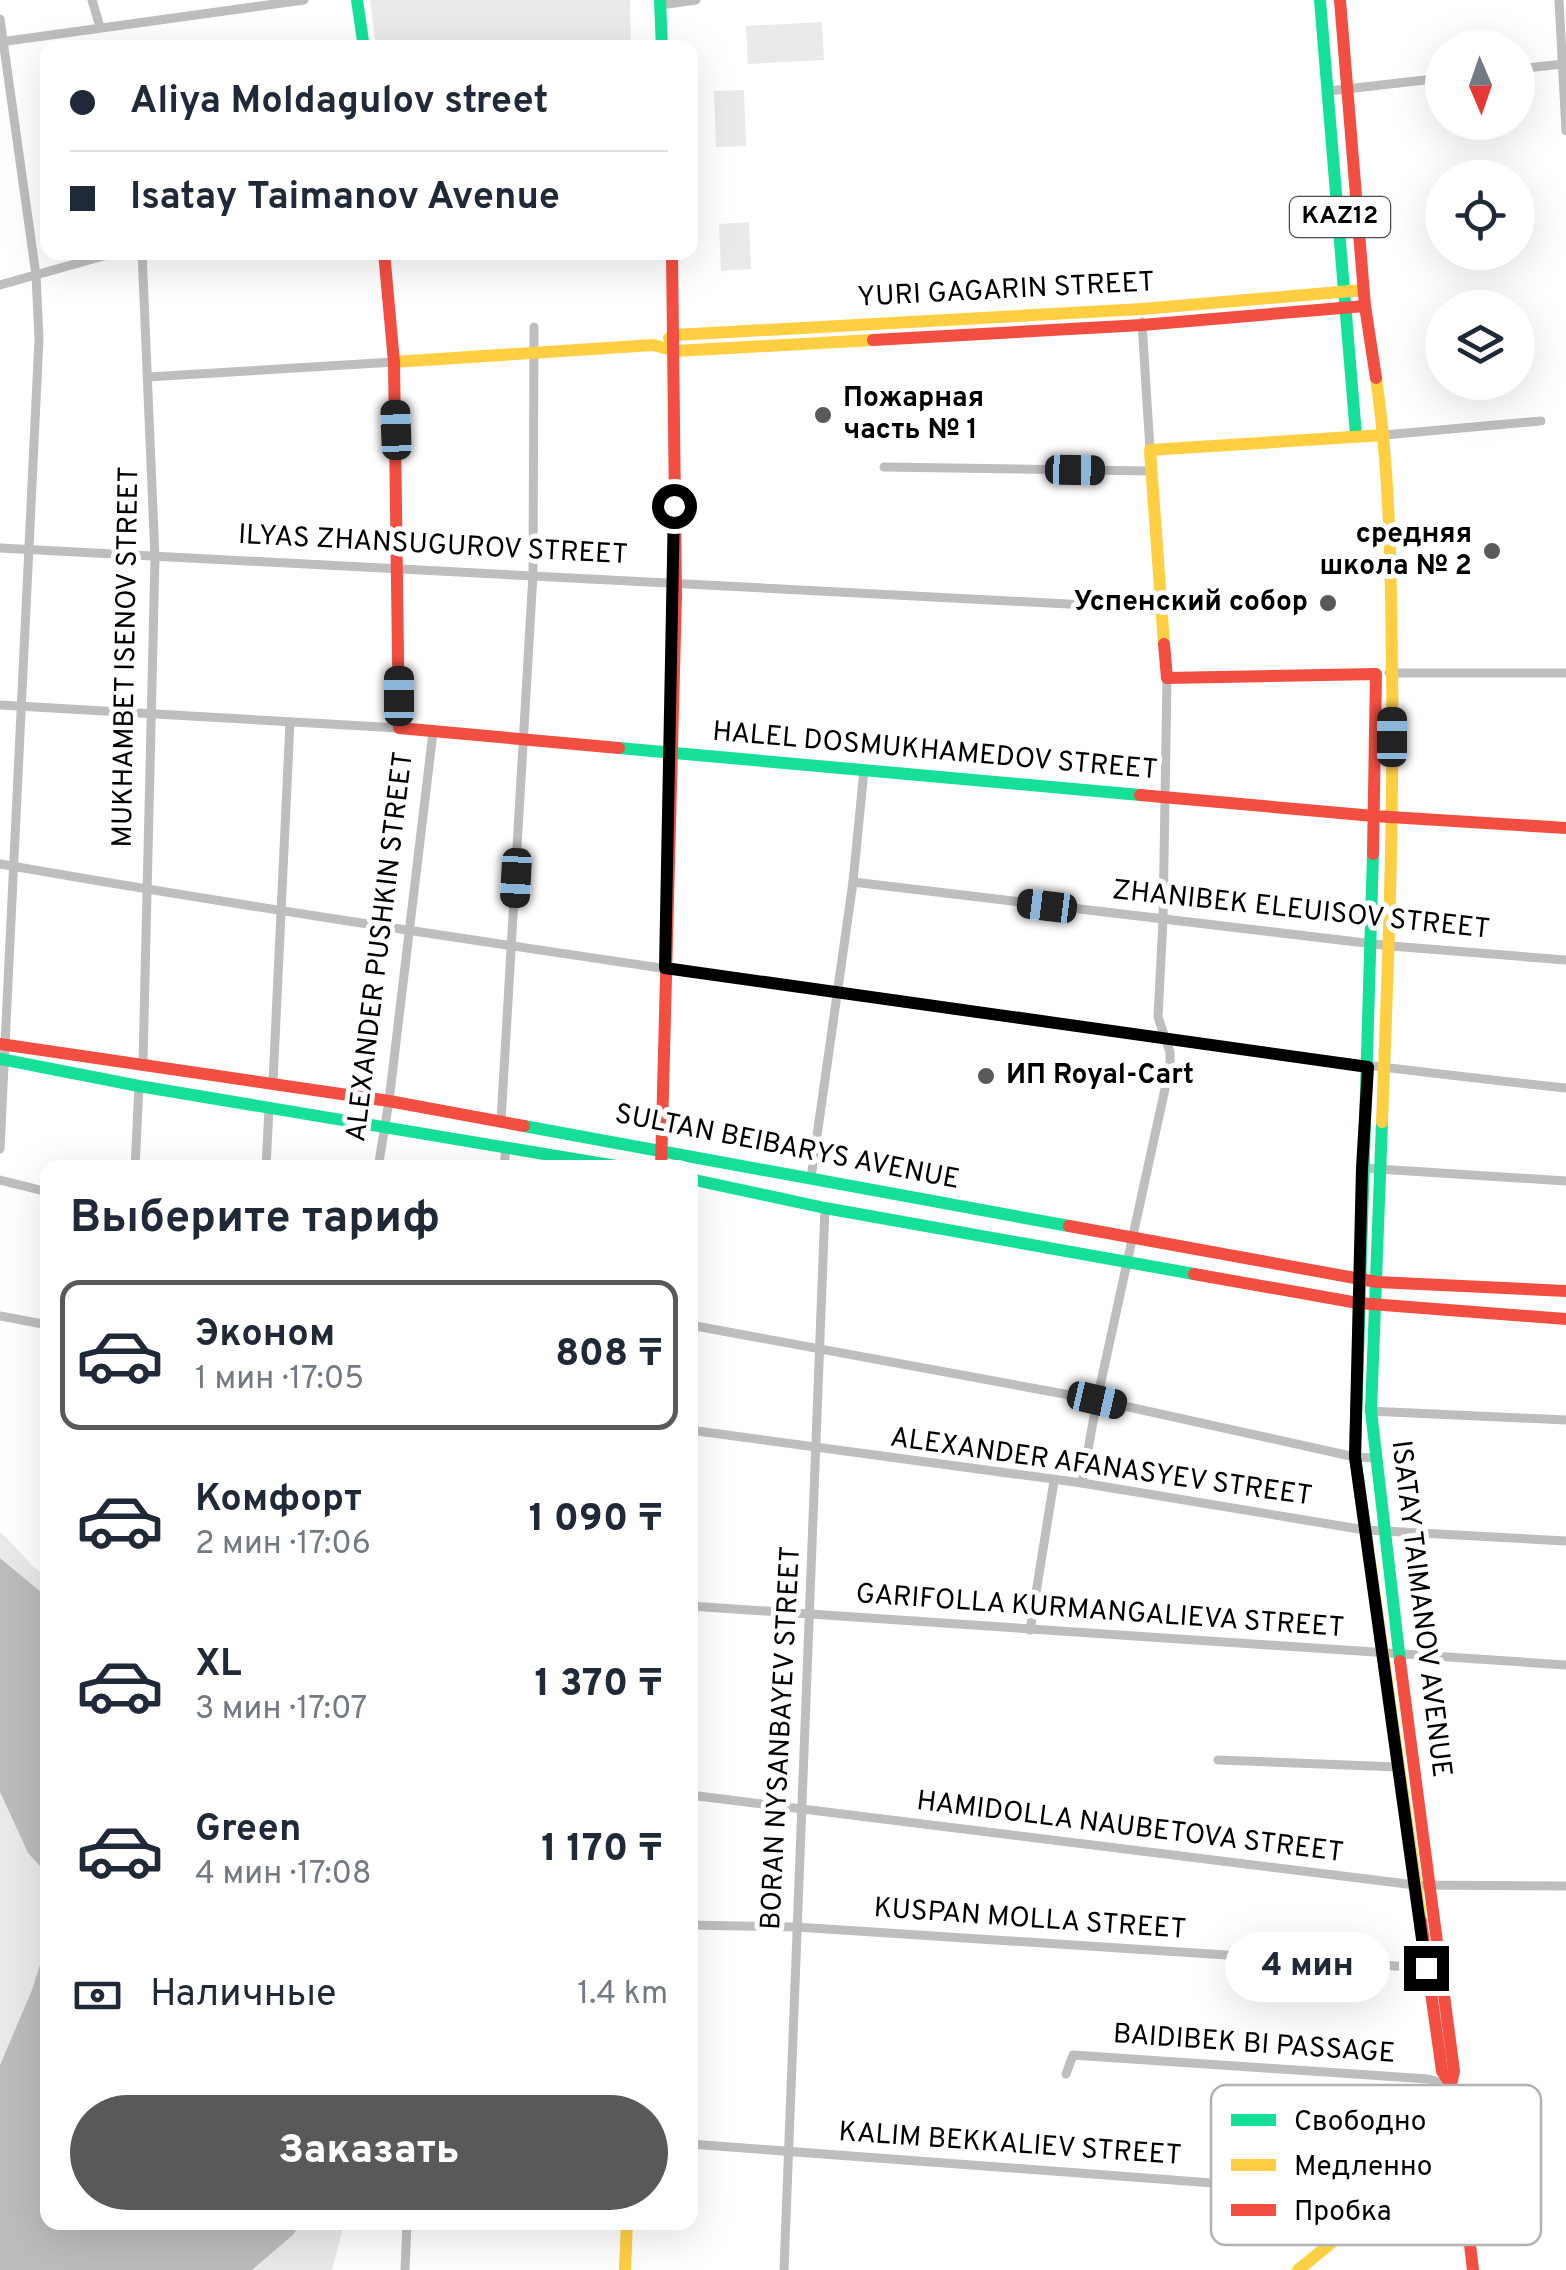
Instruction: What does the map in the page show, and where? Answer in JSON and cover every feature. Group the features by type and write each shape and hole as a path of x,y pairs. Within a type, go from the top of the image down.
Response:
{"main road":[{"path":"357,0 363,40"},
{"name":"KAZ12","path":"1320,0 1356,435"},
{"name":"ISATAY TAIMANOV AVENUE","path":"1340,0 1363,290 1384,435 1391,548 1394,817 1371,1411 1383,1532 1454,2071 1451,2085"},
{"path":"660,2 662,40"},
{"name":"ALEXANDER PUSHKIN STREET","path":"385,260 394,362 400,567 399,728"},
{"path":"661,1160 674,584 676,350 672,260"},
{"name":"YURI GAGARIN STREET","path":"653,346 675,335 1142,309 1363,290"},
{"name":"YURI GAGARIN STREET","path":"394,362 653,346 676,350 1142,325 1365,306"},
{"path":"1376,674 1167,678 1150,450 1384,435"},
{"name":"ISATAY TAIMANOV AVENUE","path":"1376,674 1372,943 1355,1457 1426,1968 1442,2071 1451,2085"},
{"name":"HALEL DOSMUKHAMEDOV STREET","path":"399,728 1374,816 1566,828"},
{"name":"SULTAN BEIBARYS AVENUE","path":"4,1044 273,1082 661,1148 1132,1240 1377,1282 1566,1291"},
{"name":"SULTAN BEIBARYS AVENUE","path":"3,1060 582,1160"},
{"name":"SULTAN BEIBARYS AVENUE","path":"698,1181 825,1208 1358,1303 1566,1319"},
{"path":"973,1234 971,1222 977,1210"},
{"path":"625,2270 627,2230"},
{"path":"1298,2270 1328,2245"},
{"name":"ISATAY TAIMANOV AVENUE","path":"1470,2245 1473,2270"}],"street":[{"path":"92,0 100,27"},
{"path":"2,41 236,5 304,0"},
{"path":"660,2 696,0"},
{"path":"1558,0 1566,131"},
{"path":"0,19 36,276 40,339 0,1150"},
{"path":"1535,67 1563,64"},
{"path":"1329,92 1425,80"},
{"path":"0,284 91,260"},
{"name":"MUKHAMBET ISENOV STREET","path":"142,260 154,558 143,1062"},
{"path":"1142,309 1150,450"},
{"path":"502,1121 532,574 534,328"},
{"name":"YURI GAGARIN STREET","path":"148,377 394,362"},
{"path":"1384,435 1542,421"},
{"path":"884,468 1152,471"},
{"name":"ILYAS ZHANSUGUROV STREET","path":"0,548 1162,609"},
{"path":"1376,674 1566,673"},
{"path":"1082,1484 1170,1066 1158,1017 1167,678"},
{"name":"HALEL DOSMUKHAMEDOV STREET","path":"0,706 399,728"},
{"path":"273,1082 290,722"},
{"name":"ALEXANDER PUSHKIN STREET","path":"379,1160 433,732"},
{"path":"811,1178 853,882 864,770"},
{"path":"0,864 513,948 1368,1067 1566,1088"},
{"name":"ZHANIBEK ELEUISOV STREET","path":"853,882 1391,946 1566,960"},
{"path":"134,1160 139,1086"},
{"path":"266,1160 268,1108"},
{"path":"505,1160 506,1147"},
{"path":"1362,1168 1566,1181"},
{"path":"0,1180 40,1190"},
{"name":"BORAN NYSANBAYEV STREET","path":"784,2270 825,1208"},
{"path":"0,1316 40,1324"},
{"path":"698,1326 1097,1400 1355,1457 1375,1458"},
{"path":"1354,1410 1566,1420"},
{"name":"ALEXANDER AFANASYEV STREET","path":"698,1431 1082,1484 1364,1530 1566,1541"},
{"path":"1030,1630 1054,1481"},
{"name":"GARIFOLLA KURMANGALIEVA STREET","path":"698,1607 1566,1665"},
{"path":"1218,1760 1397,1767"},
{"name":"HAMIDOLLA NAUBETOVA STREET","path":"698,1795 1415,1885 1566,1886"},
{"name":"KUSPAN MOLLA STREET","path":"698,1925 796,1927 1426,1968"},
{"name":"BAIDIBEK BI PASSAGE","path":"1066,2074 1073,2055 1428,2079 1451,2085"},
{"name":"KALIM BEKKALIEV STREET","path":"698,2145 1211,2183"},
{"path":"405,2270 407,2230"}],"shaded area":[{"path":"370,0 630,0 631,40 375,40"},
{"path":"822,22 824,60 748,64 746,26"},
{"path":"744,90 746,146 716,147 714,91"},
{"path":"749,222 751,269 721,271 719,224"},
{"path":"0,1532 40,1572 40,1591 0,1558"},
{"path":"0,1558 40,1591 40,1866 28,1853 0,1792"},
{"path":"0,1792 28,1853 40,1866 40,1966 0,2065"},
{"path":"40,1965 40,2230 296,2230 294,2234 252,2270 0,2270 0,2065"},
{"path":"296,2230 341,2230 332,2270 252,2270"}],"traffic: fast":[{"path":"357,0 363,40"},
{"path":"660,0 662,40"},
{"path":"1320,0 1356,435"},
{"path":"619,748 1140,795"},
{"path":"1367,1541 1355,1457 1373,854"},
{"path":"0,1059 580,1160"},
{"path":"1382,1122 1371,1411 1400,1661"},
{"path":"524,1126 1069,1226"},
{"path":"698,1181 825,1208 1194,1274"}],"traffic: slow":[{"path":"669,338 1142,309 1363,290"},
{"path":"394,362 653,345 676,351 873,340"},
{"path":"1376,378 1387,486 1392,666 1382,1122"},
{"path":"1164,644 1150,450 1384,435"},
{"path":"1367,1541 1421,1921"},
{"path":"625,2270 627,2230"},
{"path":"1298,2270 1329,2245"}],"traffic: jam":[{"path":"1340,0 1365,306 1376,378"},
{"path":"385,260 394,362 399,728 619,748"},
{"path":"661,1160 676,595 672,260"},
{"path":"873,340 1142,325 1365,306"},
{"path":"1164,644 1167,678 1376,674 1373,854"},
{"path":"1140,795 1566,828"},
{"path":"0,1044 389,1101 524,1126"},
{"path":"1069,1226 1377,1282 1566,1291"},
{"path":"1194,1274 1358,1303 1566,1319"},
{"path":"1400,1661 1454,2071 1451,2085"},
{"path":"1421,1921 1442,2071 1451,2085"},
{"path":"1470,2245 1473,2270"}],"place":[{"name":"Пожарная часть № 1","path":"823,415"},
{"name":"cредняя школа № 2","path":"1492,551"},
{"name":"Успенский собор","path":"1328,603"},
{"name":"ИП Royal-Cart","path":"986,1076"}],"route":[{"path":"674,506 665,968 1368,1067 1355,1457 1426,1968"}]}
